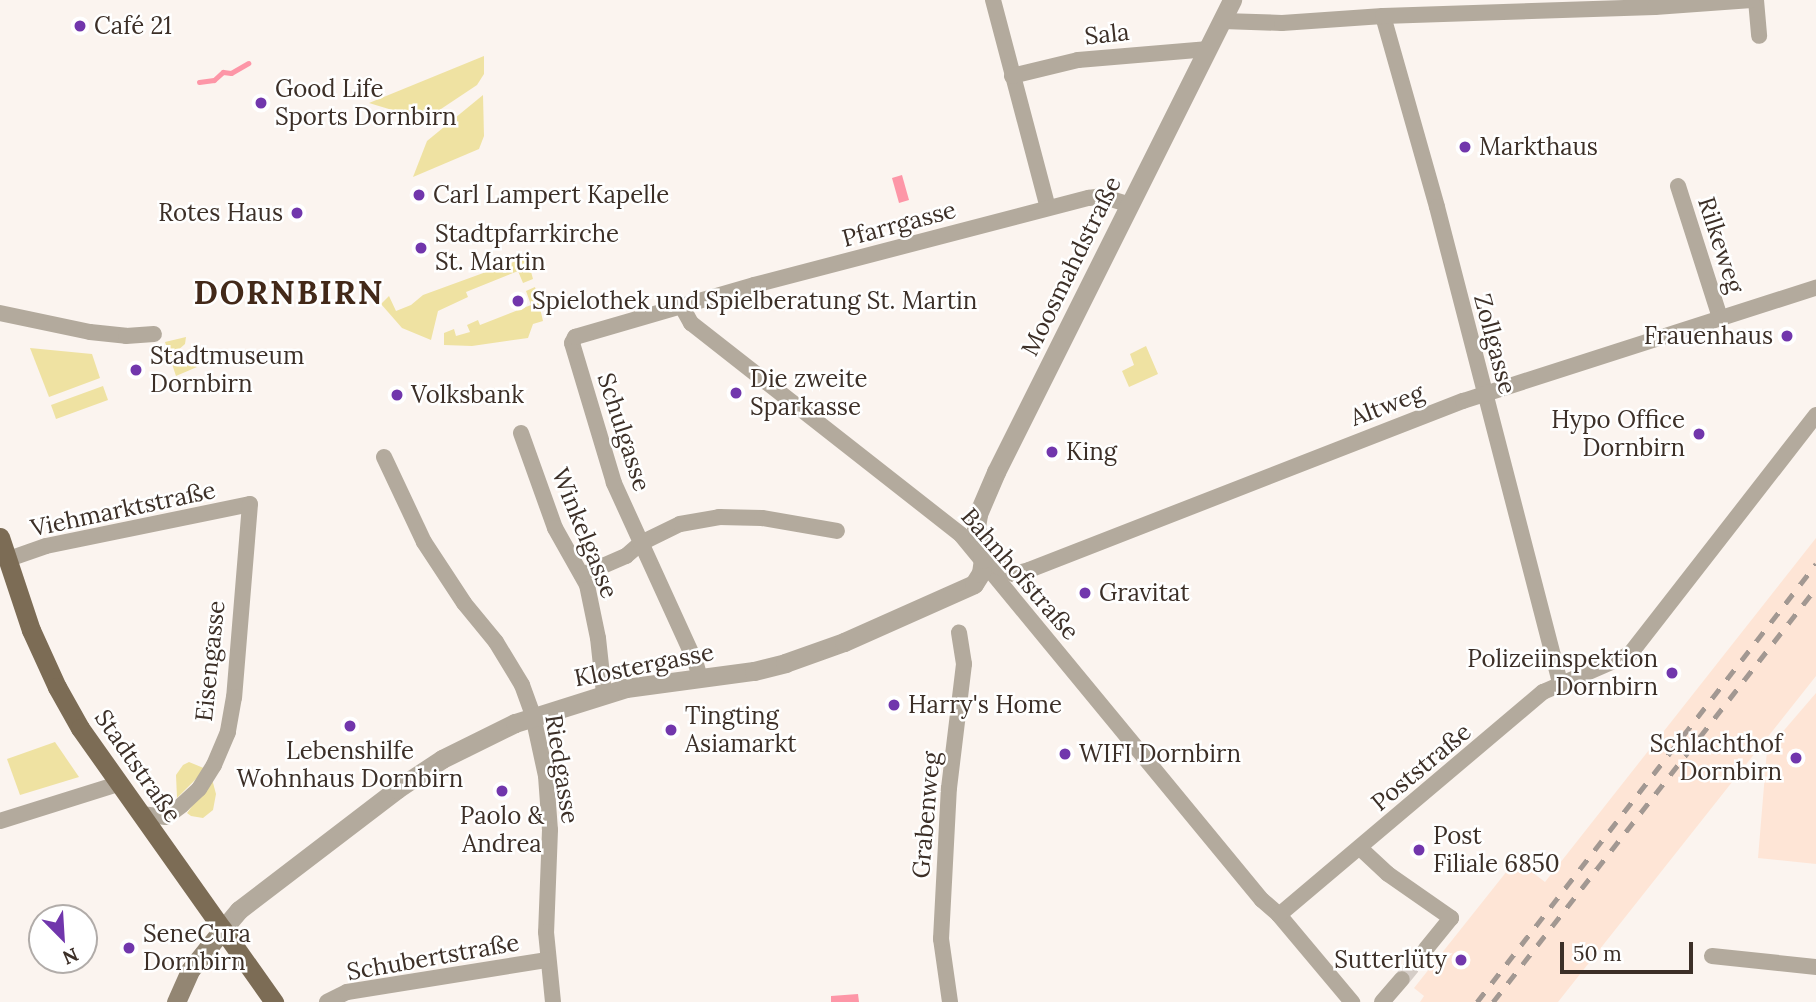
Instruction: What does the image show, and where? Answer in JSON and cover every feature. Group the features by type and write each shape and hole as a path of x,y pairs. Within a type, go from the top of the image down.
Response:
{"main road":[{"name":"Stadtstraße","path":"0,537 31,630 57,687 118,784 274,1002"},
{"path":"176,1002 191,969 223,929"}],"street":[{"path":"993,0 1048,208"},
{"name":"Moosmahdstraße","path":"983,559 976,527 978,514 1128,204 1232,0"},
{"path":"1223,21 1282,23 1383,16 1655,7 1754,0 1759,36"},
{"name":"Zollgasse","path":"1383,16 1560,684"},
{"name":"Sala","path":"1012,76 1078,60 1209,49"},
{"name":"Rilkeweg","path":"1678,187 1720,318"},
{"name":"Pfarrgasse","path":"681,305 1101,196 1128,204"},
{"name":"Altweg","path":"983,559 1014,574 1030,570 1340,447 1485,394 1816,288"},
{"name":"Bahnhofstraße","path":"681,305 691,323 940,517 983,559 1190,814 1352,1002"},
{"name":"Schulgasse","path":"681,305 577,336 572,343 614,483 695,661 700,678"},
{"path":"0,313 90,332 126,336 154,334"},
{"name":"Poststraße","path":"1279,915 1543,692 1630,654 1816,415"},
{"name":"Winkelgasse","path":"522,433 555,528 582,575 598,638 604,693"},
{"name":"Riedgasse","path":"384,457 424,542 464,603 496,642 522,685 533,716 546,776 550,830 547,960 553,1002"},
{"name":"Viehmarktstraße","path":"6,560 46,546 250,504"},
{"name":"Eisengasse","path":"141,814 166,817 199,789 214,765 228,732 234,698 250,504"},
{"path":"582,575 626,556 641,543 680,524 719,517 762,518 837,531"},
{"name":"Klostergasse","path":"223,929 239,910 397,789 442,760 533,716 604,693 780,664 844,642 974,583 981,573 983,559"},
{"name":"Grabenweg","path":"950,1002 943,968 941,926 949,788 964,664 959,632"},
{"path":"0,821 118,784"},
{"path":"1360,848 1388,874 1451,918 1426,949"},
{"path":"1712,956 1816,967"},
{"name":"Schubertstraße","path":"327,1002 347,992 547,960"},
{"path":"1382,1002 1402,979"}],"shaded area":[{"path":"484,56 484,74 477,85 438,111 402,113 369,103"},
{"path":"483,95 484,136 479,149 413,177 427,141"},
{"path":"902,175 909,200 899,203 892,178"},
{"path":"527,257 533,279 523,283 518,271 466,292 468,297 438,311 431,340 402,328 381,304 389,296 396,311 411,305 423,295"},
{"path":"535,287 543,321 533,324 528,338 472,346 444,345 444,333 454,329 456,336 470,332 467,325 478,320 480,325 531,305 526,291"},
{"path":"186,337 185,344 170,357 165,342"},
{"path":"1146,346 1158,374 1129,387 1122,371 1134,365 1130,354"},
{"path":"30,348 92,354 100,378 49,397"},
{"path":"178,359 197,367 176,376 171,361"},
{"path":"103,386 108,400 56,419 51,405"},
{"path":"1816,538 1816,676 1558,1002 1420,1002 1424,996 1414,988 1511,866 1523,875 1528,869 1545,882"},
{"path":"1816,693 1816,864 1758,858 1767,750"},
{"path":"55,742 79,777 20,795 7,759"},
{"path":"189,762 206,769 177,798 176,775 183,765"},
{"path":"212,779 216,794 213,810 203,818 191,816 187,813"},
{"path":"858,994 859,1002 831,1002 831,996"}],"waterway":[{"path":"199,82 214,80 223,72 231,73 248,63"}],"tunnel":[{"path":"1402,979 1426,949"}],"railway":[{"path":"1477,1002 1816,564"},
{"path":"1493,1002 1816,588"}],"place":[{"name":"Café 21","path":"80,26"},
{"name":"Good Life Sports Dornbirn","path":"261,103"},
{"name":"Markthaus","path":"1465,147"},
{"name":"Carl Lampert Kapelle","path":"419,195"},
{"name":"Rotes Haus","path":"297,213"},
{"name":"Stadtpfarrkirche St. Martin","path":"421,248"},
{"name":"Spielothek und Spielberatung St. Martin","path":"518,301"},
{"name":"Frauenhaus","path":"1787,336"},
{"name":"Stadtmuseum Dornbirn","path":"136,370"},
{"name":"Die zweite Sparkasse","path":"736,393"},
{"name":"Volksbank","path":"397,395"},
{"name":"Hypo Office Dornbirn","path":"1699,434"},
{"name":"King","path":"1052,452"},
{"name":"Gravitat","path":"1085,593"},
{"name":"Polizeiinspektion Dornbirn","path":"1672,673"},
{"name":"Harry's Home","path":"894,705"},
{"name":"Lebenshilfe Wohnhaus Dornbirn","path":"350,726"},
{"name":"Tingting Asiamarkt","path":"671,730"},
{"name":"WIFI Dornbirn","path":"1065,754"},
{"name":"Schlachthof Dornbirn","path":"1796,758"},
{"name":"Paolo & Andrea","path":"502,791"},
{"name":"Post Filiale 6850","path":"1419,850"},
{"name":"SeneCura Dornbirn","path":"129,948"},
{"name":"Sutterlüty","path":"1461,960"}],"district":[{"name":"DORNBIRN","path":"289,293"}]}
